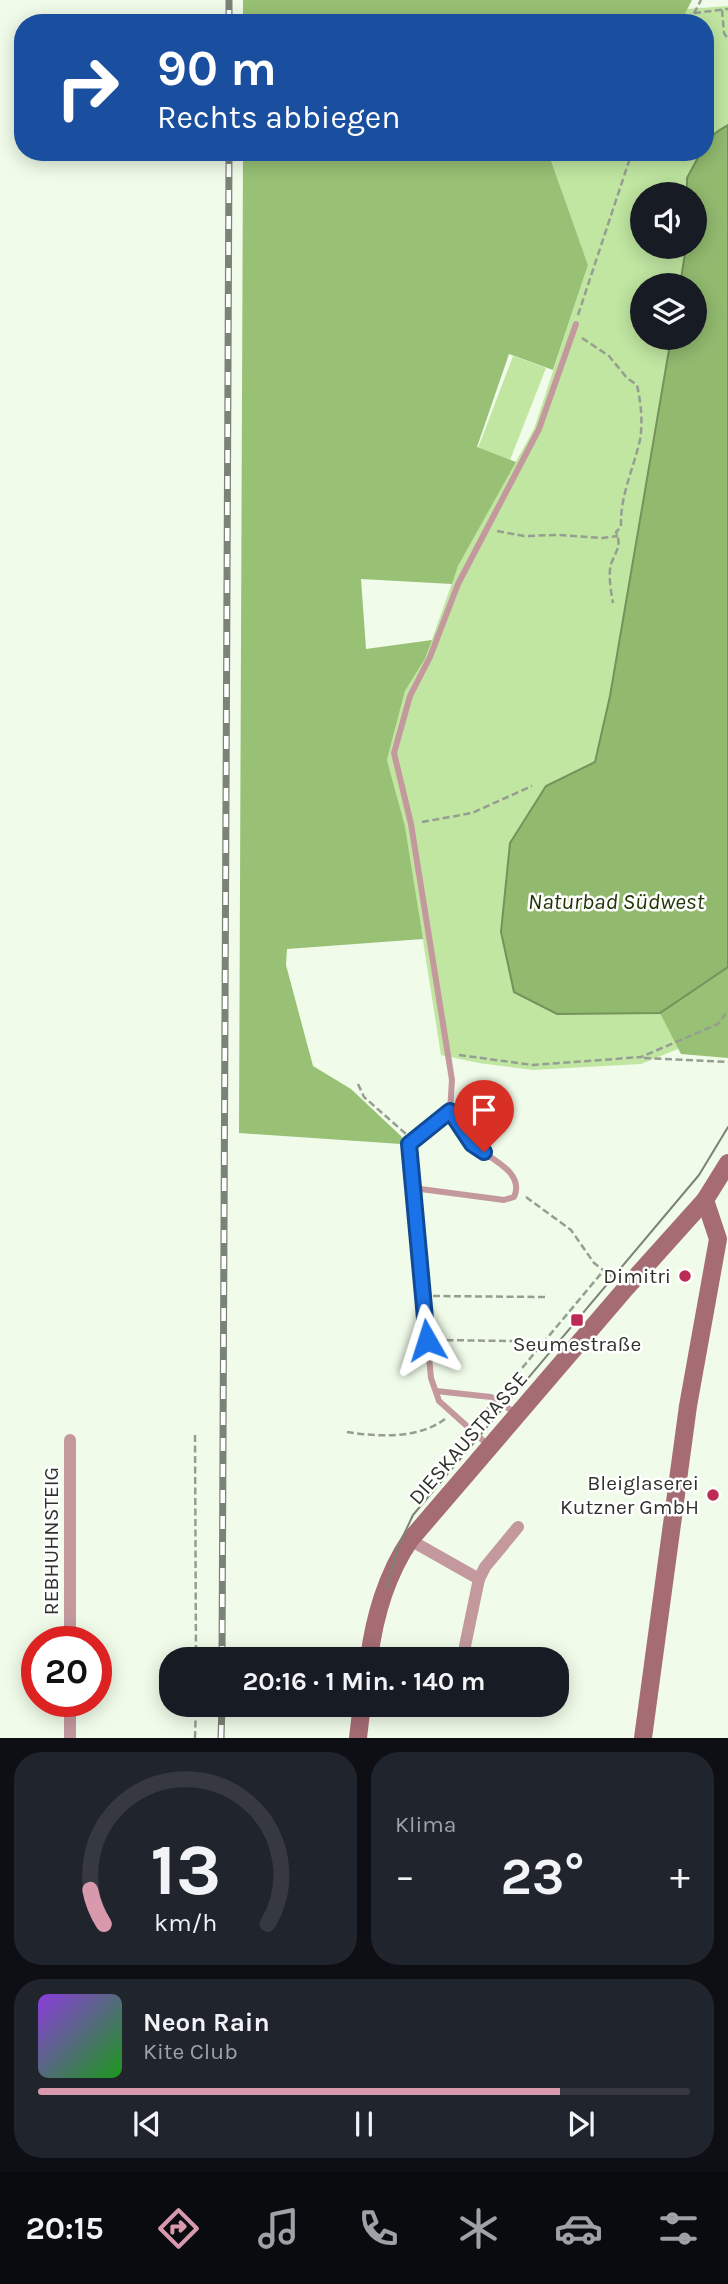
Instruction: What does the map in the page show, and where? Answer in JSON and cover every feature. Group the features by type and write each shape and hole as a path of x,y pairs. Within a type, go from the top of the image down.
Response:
{"main road":[{"name":"DIESKAUSTRASSE","path":"371,1647 387,1588 400,1555 410,1540 705,1200 728,1163"},
{"path":"643,1738 688,1405 718,1239 705,1200"},
{"path":"358,1738 360,1717"}],"street":[{"name":"REBHUHNSTEIG","path":"70,1440 70,1626"},
{"path":"465,1646 479,1579 485,1567 518,1527"},
{"path":"410,1540 479,1579"},
{"path":"70,1717 70,1738"}],"lane":[{"path":"413,1188 504,1200 514,1197 517,1192 514,1178 496,1160 472,1144 450,1111 452,1080 411,824 394,753 410,696 430,657 458,584 539,429 576,324"},
{"path":"450,1111 409,1144 430,1378 439,1401 491,1448"},
{"path":"436,1391 491,1397 519,1415"}],"path":[{"path":"694,13 701,0"},
{"path":"694,13 728,9"},
{"path":"722,10 724,33 728,39"},
{"path":"576,324 629,161"},
{"path":"573,333 595,344 627,378 638,385 642,405 640,437 624,492 621,527 616,532 619,551 611,565 612,604"},
{"path":"486,530 524,536 618,536"},
{"path":"411,824 472,813 532,786"},
{"path":"641,1058 718,1024 728,1010"},
{"path":"447,1051 472,1058 533,1065 641,1058 728,1062"},
{"path":"358,1084 364,1097 414,1140"},
{"path":"517,1192 546,1209 572,1230 594,1262 615,1279"},
{"path":"513,1379 604,1270"},
{"path":"423,1296 545,1297"},
{"path":"427,1340 513,1341"},
{"path":"347,1432 378,1435 415,1432 436,1426 452,1414"},
{"path":"195,1434 196,1647"},
{"path":"195,1738 196,1717"}],"shaded area":[{"path":"243,0 692,0 685,14 243,14"},
{"path":"728,6 728,125 714,133 714,14 684,14 687,9"},
{"path":"243,161 551,161 588,265 553,370 509,354 477,447 516,462 458,566 452,584 361,579 366,649 432,640 425,659 405,691 387,760 405,826 423,939 287,949 286,965 313,1066 351,1089 402,1137 401,1144 239,1133"},
{"path":"551,161 696,161 687,182 630,182 630,259 685,259 682,273 630,273 630,350 669,350 610,696 594,763 546,786 660,1013 728,967 725,1030 641,1064 533,1070 441,1055 405,826 387,760 405,691 425,659 458,566 534,429 588,265"},
{"path":"513,356 546,368 510,460 478,448"},
{"path":"728,967 728,1058 681,1054 660,1013"}],"water":[{"name":"Naturbad Südwest","path":"728,125 728,967 660,1013 557,1014 514,992 501,932 510,843 546,786 595,762 610,696 669,350 707,350 707,273 682,273 684,259 707,259 707,182 687,182 687,178 696,161 714,161 714,135"}],"tram line":[{"path":"387,1588 398,1547 413,1515 699,1175 728,1127"}],"railway":[{"path":"229,0 229,14"},
{"path":"222,1647 229,161"},
{"path":"221,1738 222,1717"}],"place":[{"name":"Dimitri","path":"685,1276"},
{"name":"Seumestraße","path":"577,1320"},
{"name":"Bleiglaserei Kutzner GmbH","path":"713,1495"}],"route":[{"path":"427,1340 409,1144 450,1111 472,1144 484,1152"}]}
